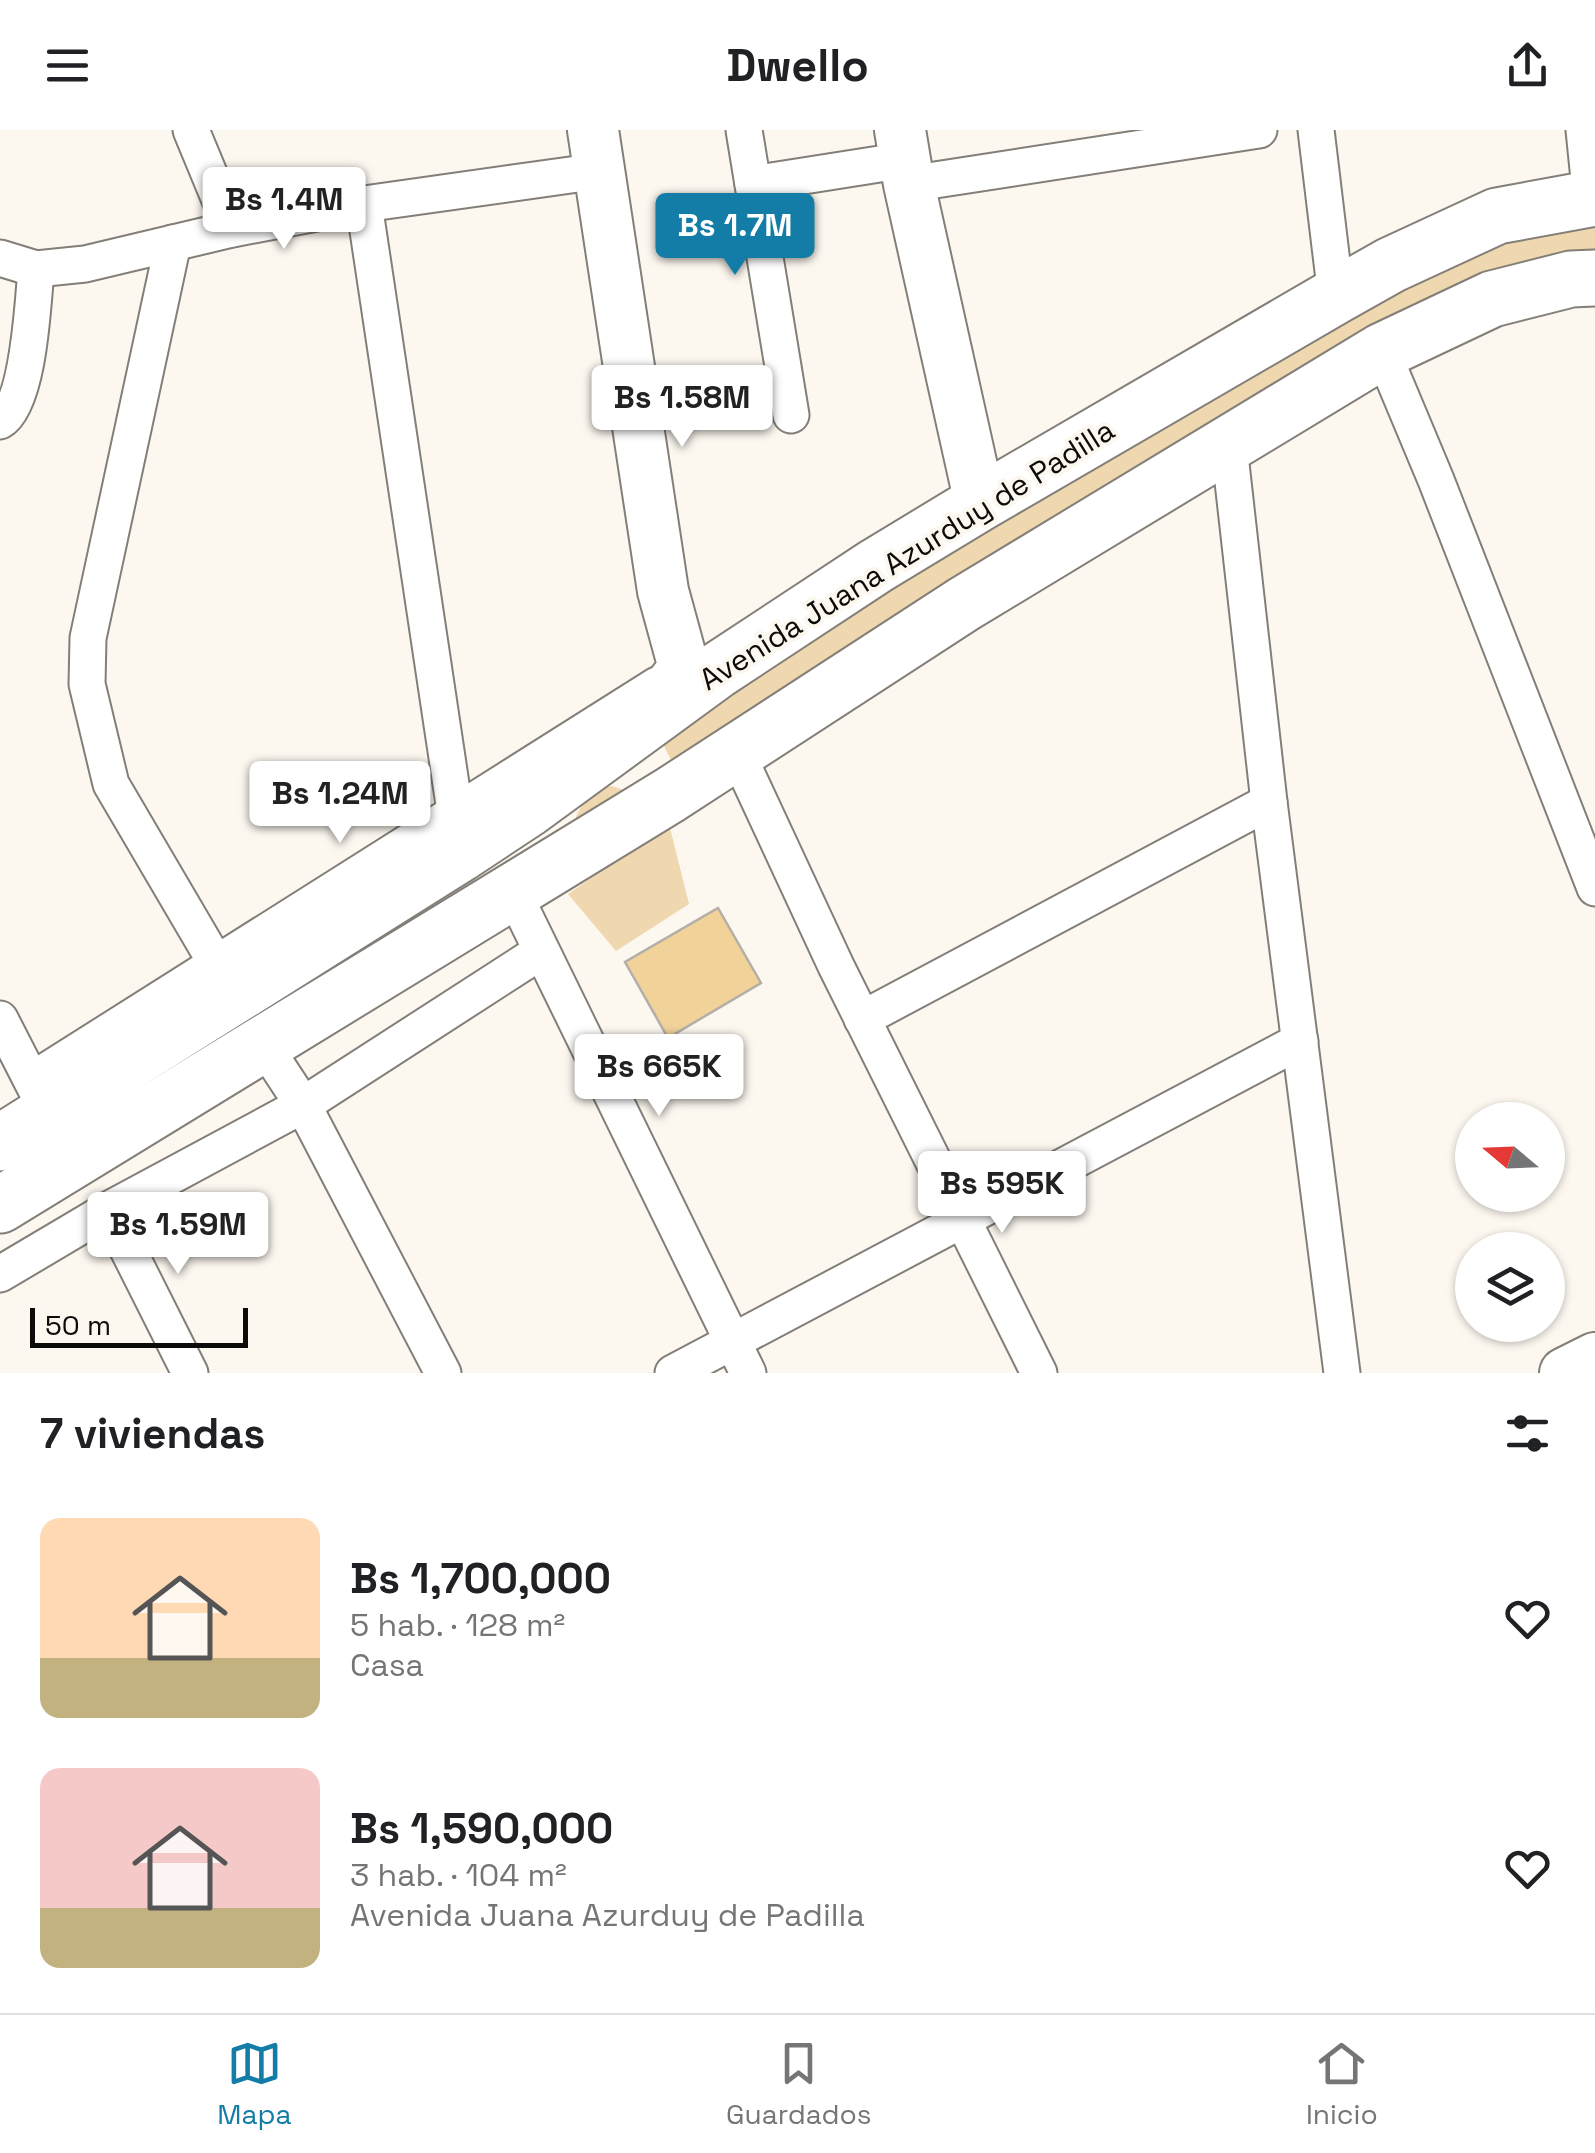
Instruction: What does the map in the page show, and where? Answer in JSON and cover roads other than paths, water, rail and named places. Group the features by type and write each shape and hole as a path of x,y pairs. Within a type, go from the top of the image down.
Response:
{"highway":[{"name":"Avenida Juana Azurduy de Padilla","path":"0,1143 40,1097 458,832 528,809 718,670 980,502 1392,265 1497,216 1593,198"},
{"path":"0,1205 670,795 964,604 1382,351 1492,299 1557,282 1595,278"},
{"path":"634,732 670,795"},
{"path":"528,809 559,864"}],"street":[{"path":"191,130 232,229"},
{"path":"744,130 790,415"},
{"path":"753,184 905,158 1259,130"},
{"path":"1316,130 1336,296"},
{"path":"1584,130 1593,198"},
{"path":"0,258 36,269 85,264 596,150 664,591 684,668"},
{"path":"905,158 980,502"},
{"path":"364,204 458,832"},
{"path":"174,243 88,638 87,684 110,784 216,963"},
{"path":"0,421 9,416 19,392 36,269"},
{"path":"1382,351 1595,888"},
{"path":"1229,446 1342,1373"},
{"path":"634,732 684,668"},
{"path":"0,1018 40,1097 216,963 458,832 684,668"},
{"path":"737,753 862,1019 1038,1373"},
{"path":"862,1019 1270,802"},
{"path":"513,892 741,1358"},
{"path":"0,1274 303,1104 540,952"},
{"path":"673,1373 741,1358 962,1220 1300,1041"},
{"path":"263,1044 303,1104 443,1373"},
{"path":"108,1210 190,1373"},
{"path":"1565,1373 1595,1358"}]}
